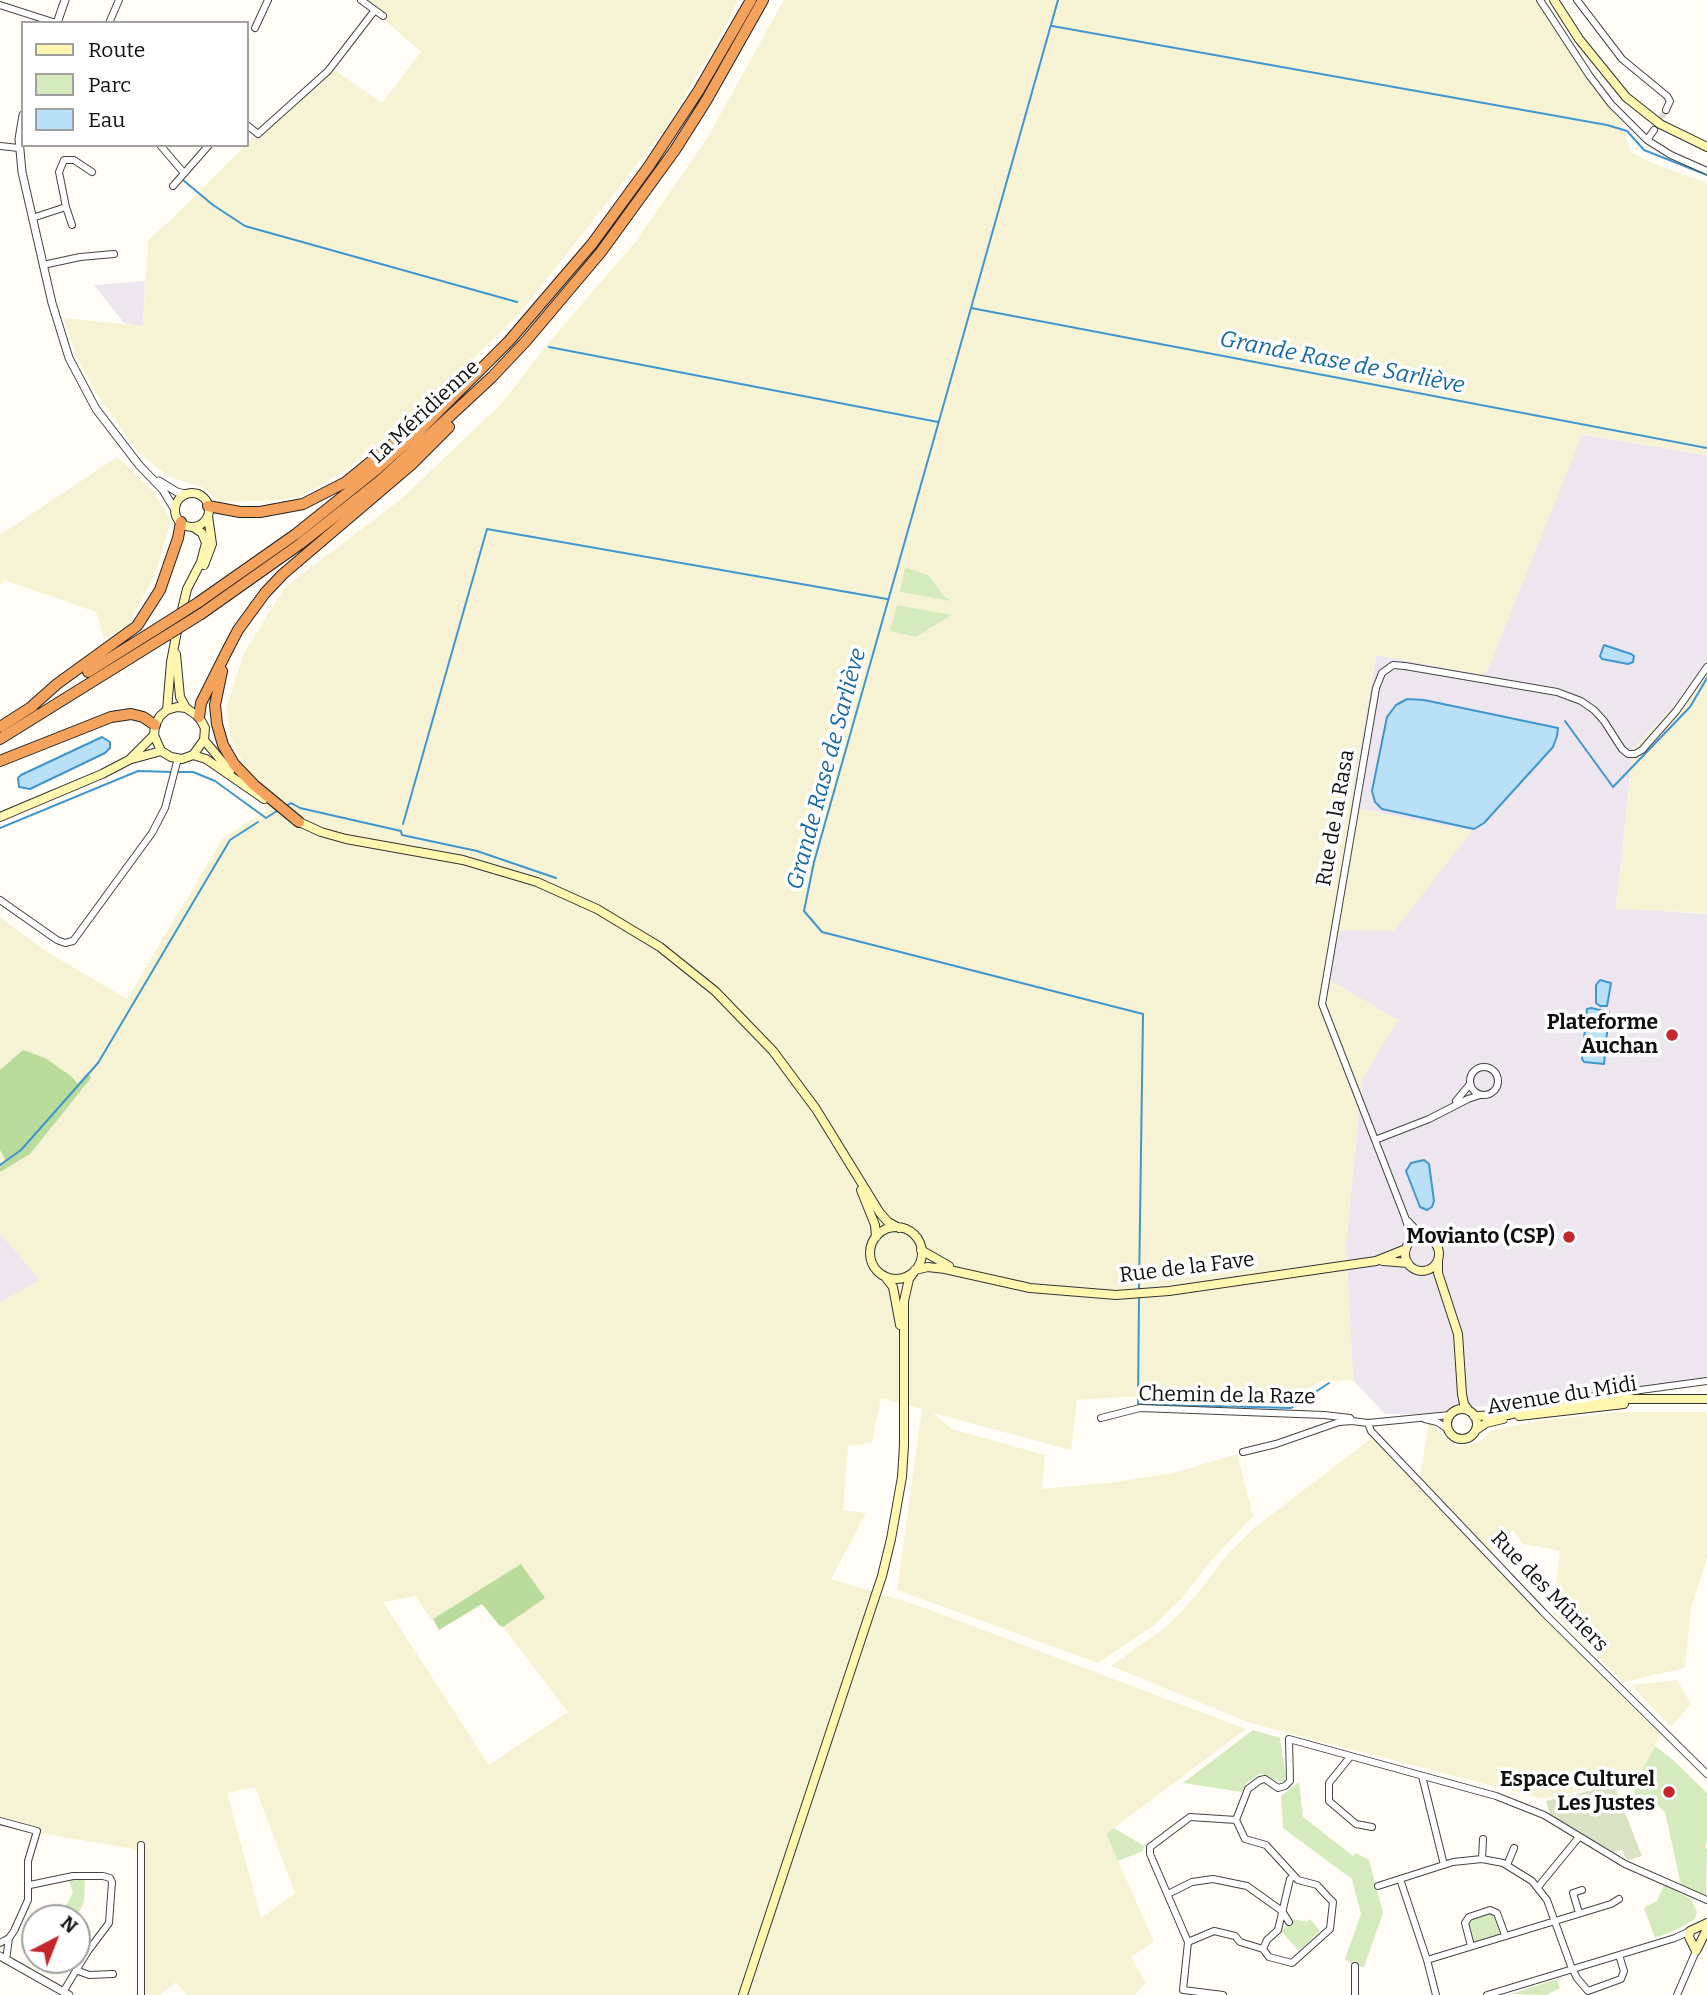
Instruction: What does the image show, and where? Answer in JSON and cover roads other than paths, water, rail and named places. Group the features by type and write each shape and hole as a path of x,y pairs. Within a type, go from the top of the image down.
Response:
{"highway":[{"name":"La Méridienne","path":"0,739 168,629 199,602 296,534 376,470 478,374 541,306 617,211 699,90 750,0"},
{"name":"La Méridienne","path":"0,727 168,629 201,614 326,525 381,480 492,377 551,314 640,200 706,101 764,0"},
{"path":"208,511 278,511 303,504 333,490 373,461 448,395 478,374"},
{"path":"200,717 201,703 206,692 251,610 283,574 411,465 472,404 492,377"},
{"path":"30,708 57,684 137,626 160,590 181,522"},
{"path":"251,610 217,687 216,724 234,765 299,822"},
{"path":"0,761 111,717 143,717 154,730"}],"main road":[{"path":"1554,0 1579,39 1626,97 1660,124 1707,147"},
{"path":"167,710 171,662 184,600 201,562 206,543 202,533 181,522 175,510 179,499 186,494 198,494 206,500 212,544 211,553 187,599 176,657 180,697 186,708"},
{"path":"192,527 201,524 208,511"},
{"path":"129,760 154,730 160,716 177,707 186,708 200,717 205,728 204,740 193,755"},
{"path":"154,730 161,751 171,757 193,755 206,759 299,822 346,839 449,857 498,869 565,893 628,926 691,970 746,1021 795,1078 880,1213 888,1222 914,1235 921,1250 921,1257 909,1279 904,1301 904,1445 902,1478 891,1539 882,1576 743,1995"},
{"path":"204,740 239,781"},
{"path":"0,817 129,760 161,751"},
{"path":"846,1160 875,1225 876,1237"},
{"path":"899,1228 882,1231 876,1237 872,1244 871,1259 874,1267 893,1287 903,1345"},
{"path":"1446,1298 1432,1276 1408,1263 1408,1246 1423,1237 1437,1245 1439,1250 1438,1273 1458,1334 1462,1394 1464,1404 1472,1413 1476,1430 1470,1437 1462,1439 1453,1437 1447,1422 1458,1395 1460,1373"},
{"name":"Rue de la Fave","path":"1376,1261 1408,1246"},
{"name":"Rue de la Fave","path":"921,1250 946,1265 1002,1282"},
{"name":"Rue de la Fave","path":"915,1271 928,1267 945,1269 1030,1288 1086,1294 1147,1293 1376,1261 1408,1263"},
{"path":"1424,1271 1430,1270 1438,1262"},
{"path":"886,1277 901,1279 915,1271"},
{"name":"Avenue du Midi","path":"1472,1413 1509,1415 1613,1399 1707,1399"},
{"name":"Avenue du Midi","path":"1476,1430 1486,1423 1539,1414 1655,1400"},
{"path":"1452,1413 1461,1409 1472,1413"},
{"path":"1698,1937 1707,1923"}],"street":[{"path":"57,21 65,0"},
{"path":"110,21 118,0"},
{"path":"255,29 268,0"},
{"path":"360,0 383,16"},
{"path":"1540,0 1596,85 1625,119 1647,140 1671,155 1707,171"},
{"path":"1577,0 1622,59 1667,96 1670,101 1666,110"},
{"path":"0,5 50,21"},
{"path":"248,126 258,134 328,71 375,10"},
{"path":"1647,140 1654,130"},
{"path":"0,146 20,142 22,172 56,320 80,381 96,409 139,465 170,499 175,510"},
{"path":"162,147 184,173"},
{"path":"173,186 207,147"},
{"path":"72,225 59,172 61,163 64,160 74,160 92,172"},
{"path":"32,218 66,207"},
{"path":"43,265 80,257 114,254"},
{"path":"150,475 186,494"},
{"name":"Rue de la Rasa","path":"1375,1140 1322,1004 1376,688 1386,668 1393,665 1558,692 1581,701 1594,710 1604,720 1622,749 1628,754 1635,754 1642,750 1677,710 1707,667"},
{"path":"0,900 57,940 65,943 73,941 152,833 165,808 178,758"},
{"path":"1408,1246 1410,1233 1405,1216 1375,1140 1480,1095 1490,1094 1496,1090 1499,1080 1495,1072 1488,1067 1478,1068 1471,1075 1472,1089 1480,1095"},
{"path":"1449,1108 1470,1084"},
{"path":"1405,1216 1423,1237"},
{"path":"1539,1414 1581,1405 1589,1397 1707,1381"},
{"name":"Chemin de la Raze","path":"1101,1418 1140,1408 1324,1415 1350,1418 1352,1421"},
{"path":"1243,1452 1276,1444 1319,1427 1352,1421 1368,1423 1452,1413"},
{"path":"1420,1418 1437,1422 1448,1429"},
{"name":"Rue des Mûriers","path":"1368,1423 1371,1431 1598,1668 1707,1774"},
{"path":"1188,1942 1214,1931 1235,1936 1240,1942 1263,1949 1269,1957 1294,1962 1330,1929 1333,1902 1317,1885 1298,1880 1266,1845 1245,1839 1236,1821 1252,1784 1265,1779 1282,1788 1290,1781 1289,1739 1496,1796 1544,1815 1625,1864 1707,1900"},
{"path":"1350,1757 1331,1779 1329,1801 1356,1824 1372,1827"},
{"path":"1422,1776 1444,1865"},
{"path":"1223,1995 1183,1990 1188,1942 1150,1854 1150,1847 1190,1817 1236,1821"},
{"path":"0,1821 37,1831 28,1861 28,1900 9,1938 3,1958 66,1994 74,1974"},
{"path":"1538,1887 1579,1837"},
{"path":"1482,1858 1483,1839"},
{"path":"141,1845 141,1995"},
{"path":"1507,1865 1514,1848"},
{"path":"1378,1885 1444,1865 1482,1858 1507,1865 1524,1874 1547,1900 1572,1969 1586,1989 1591,1991 1621,1979 1625,1971 1619,1955"},
{"path":"30,1885 39,1885 64,1876 110,1878 109,1923 91,1949"},
{"path":"1263,1949 1267,1940 1278,1930 1290,1879 1294,1876"},
{"path":"1168,1894 1192,1882 1213,1879 1247,1886 1282,1911 1289,1922"},
{"path":"1400,1879 1436,1995"},
{"path":"1579,1913 1573,1893 1582,1890"},
{"path":"1427,1960 1619,1899"},
{"path":"1471,1946 1465,1923 1469,1917 1490,1910 1497,1913 1505,1935"},
{"path":"1487,1995 1675,1938 1698,1937 1677,1995"},
{"path":"0,1944 9,1938"},
{"path":"1355,1995 1356,1966"},
{"path":"86,1974 113,1974"}],"water":[{"path":"1604,645 1631,654 1634,656 1633,662 1628,664 1602,659 1600,656"},
{"path":"1407,699 1424,700 1558,728 1557,736 1553,747 1484,823 1474,829 1382,809 1375,802 1372,791 1387,717 1396,705"},
{"path":"102,737 110,742 110,748 105,753 30,789 19,787 18,778 21,775"},
{"path":"1600,980 1611,983 1607,1006 1596,1003 1596,985"},
{"path":"1587,1009 1609,1012 1604,1064 1584,1062 1582,1059"},
{"path":"1424,1160 1429,1164 1434,1201 1432,1207 1427,1210 1420,1207 1406,1171 1411,1163"}],"waterway":[{"name":"Grande Rase de Sarliève","path":"1058,0 971,308 1707,448"},
{"path":"1052,26 1607,125 1627,131 1644,150 1707,175"},
{"path":"183,180 213,205 245,226 517,302"},
{"name":"Grande Rase de Sarliève","path":"971,308 814,862 804,911 822,932 1143,1014 1139,1289"},
{"path":"549,347 938,422"},
{"path":"403,824 487,529 887,599"},
{"path":"1565,721 1613,787 1690,707 1707,678"},
{"path":"0,828 138,771 173,772"},
{"path":"178,772 193,772 215,781 266,818 277,811"},
{"path":"286,806 291,803 300,808 401,831"},
{"path":"0,1165 21,1150 98,1063 230,840 258,822"},
{"path":"401,832 402,835 477,851 556,878"},
{"name":"Grande Rase de Sarliève","path":"1139,1298 1138,1404 1291,1408 1329,1383"}],"tunnel":[{"path":"1656,126 1666,110"}],"place":[{"name":"Plateforme Auchan","path":"1672,1035"},
{"name":"Movianto (CSP)","path":"1569,1237"},
{"name":"Espace Culturel Les Justes","path":"1669,1792"}]}
